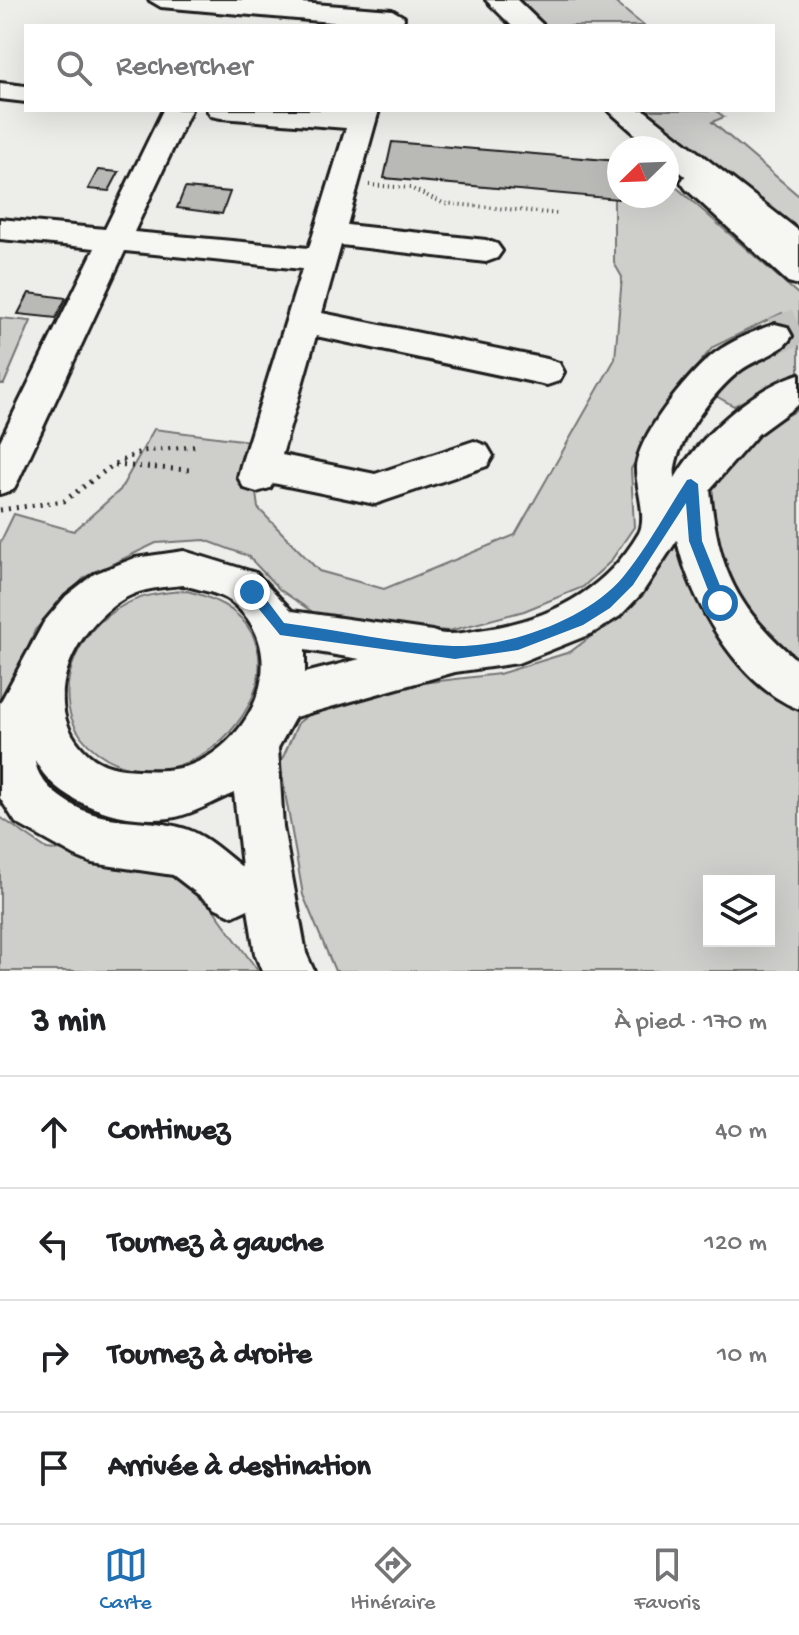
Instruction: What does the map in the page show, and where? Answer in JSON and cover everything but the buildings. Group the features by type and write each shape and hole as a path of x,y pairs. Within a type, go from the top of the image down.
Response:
{"main road":[{"path":"500,0 527,24"},
{"path":"625,112 649,136"},
{"path":"626,112 799,250"},
{"path":"679,166 799,265"}],"street":[{"path":"161,0 222,16 392,17 390,24"},
{"path":"0,91 24,94"},
{"path":"0,479 176,112"},
{"path":"278,112 363,115 258,471 375,489 474,456"},
{"path":"696,182 799,274"},
{"path":"0,229 115,240 486,251"},
{"path":"303,321 547,372"},
{"path":"661,532 654,479 658,451 705,383 741,352 775,336"},
{"path":"282,700 455,653 518,644 578,620 605,603 628,581 691,484 730,434 750,417 799,387"},
{"path":"691,484 696,541 720,603 752,648 799,689"},
{"path":"43,669 41,717 62,760 94,785 114,792 158,796 201,785 230,769 255,747 282,700 288,663 280,628 252,592 232,579 184,568 133,576 86,603 53,644 43,669 11,726 13,777 33,806 92,839 183,852 233,891"},
{"path":"280,628 455,653"},
{"path":"255,747 259,827 285,963"},
{"path":"158,796 206,846 233,891 285,963"}],"path":[{"path":"343,183 410,188 443,203 560,214"},
{"path":"0,510 64,501 113,465 142,451 198,446"},
{"path":"113,465 189,470"}],"shaded area":[{"path":"518,0 612,0 642,24 544,24"},
{"path":"643,112 718,112 724,117 712,122 799,196 799,236 679,141 679,136 673,136"},
{"path":"679,190 799,295 799,328 782,313 713,347 676,391 631,469 634,527 610,562 583,587 524,611 449,631 369,625 314,613 279,589 248,556 205,540 156,543 85,577 35,630 14,682 0,699 0,543 14,514 74,531 120,490 154,429 249,441 258,508 319,571 384,589 515,535 615,359 622,277 614,263 614,208 679,208"},
{"path":"0,318 31,321 4,384 0,384"},
{"path":"799,344 799,372 734,406 716,396 744,364"},
{"path":"799,409 799,664 766,631 733,581 712,527 710,503 716,482 732,460 764,431"},
{"path":"675,544 690,586 711,623 799,708 799,971 335,971 303,895 280,764 298,723 319,707 413,684 499,674 570,652 629,608"},
{"path":"187,591 234,612 256,644 258,680 243,715 215,746 179,765 138,769 97,752 81,736 71,718 69,677 75,657 86,638 117,609 151,595"},
{"path":"0,817 47,849 139,859 198,888 258,971 0,971"}],"tunnel":[{"path":"775,336 799,326"}],"route":[{"path":"252,592 268,608 280,628 455,653 518,644 578,620 605,603 628,581 691,484 696,541 720,603"}]}
